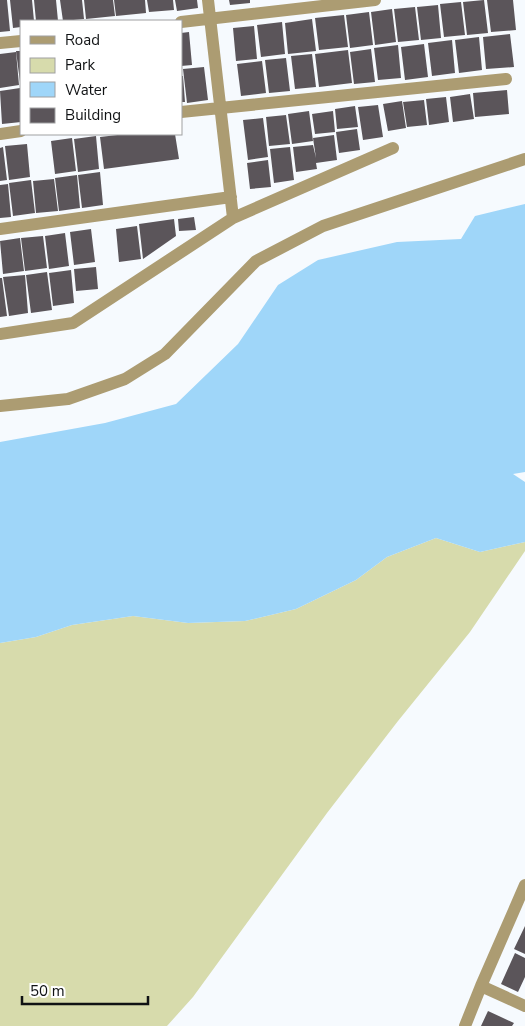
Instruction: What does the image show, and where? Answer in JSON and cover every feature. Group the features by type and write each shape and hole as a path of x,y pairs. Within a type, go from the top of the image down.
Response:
{"street":[{"path":"208,0 233,218"},
{"path":"182,22 375,0"},
{"path":"0,43 20,41"},
{"path":"182,112 506,79"},
{"path":"0,134 20,131"},
{"path":"0,334 74,323 233,218 393,148"},
{"path":"0,406 68,399 125,379 165,354 256,261 323,226 525,159"},
{"path":"0,229 231,197"},
{"path":"465,1026 524,892"},
{"path":"481,986 525,1006"}],"green space":[{"path":"436,538 480,552 525,542 525,551 470,632 327,813 193,997 167,1026 0,1026 0,643 36,637 72,625 133,616 188,623 245,621 296,609 356,580 387,557"}],"water":[{"path":"525,204 525,472 513,474 525,482 525,542 480,552 436,538 387,557 356,580 296,609 245,621 188,623 133,616 72,625 36,637 0,643 0,442 105,423 176,404 238,344 278,285 318,260 397,242 461,239 475,216"}],"building":[{"path":"0,0 7,0 10,31 0,32"},
{"path":"10,0 32,0 34,20 20,20 20,27 13,28"},
{"path":"34,0 56,0 58,20 36,20"},
{"path":"60,0 82,0 84,19 63,20"},
{"path":"84,0 113,0 115,16 86,19"},
{"path":"114,0 145,0 146,13 116,16"},
{"path":"147,0 173,0 174,10 149,12"},
{"path":"175,0 197,0 198,8 177,11"},
{"path":"229,0 250,0 250,3 230,5"},
{"path":"484,0 488,33 467,35 463,2"},
{"path":"487,0 513,0 516,30 491,32"},
{"path":"461,2 465,35 444,37 440,4"},
{"path":"438,5 441,38 421,40 417,7"},
{"path":"415,7 419,40 398,42 394,9"},
{"path":"392,9 396,42 375,45 371,12"},
{"path":"369,12 373,45 350,48 346,15"},
{"path":"344,15 348,47 319,50 315,18"},
{"path":"312,19 316,51 288,54 285,23"},
{"path":"282,22 285,54 261,57 257,25"},
{"path":"254,26 257,59 236,61 233,28"},
{"path":"189,32 192,65 182,66 182,33"},
{"path":"510,34 514,67 486,69 483,37"},
{"path":"479,37 482,70 459,73 455,40"},
{"path":"452,40 455,73 432,76 428,43"},
{"path":"424,44 428,77 405,80 401,47"},
{"path":"398,45 401,78 378,80 374,48"},
{"path":"371,49 375,82 354,84 350,52"},
{"path":"348,50 352,83 319,87 315,54"},
{"path":"16,51 20,51 20,82"},
{"path":"16,52 19,85 0,88 0,54"},
{"path":"312,54 316,87 295,89 291,56"},
{"path":"286,58 290,91 269,93 265,60"},
{"path":"262,61 266,93 241,96 237,64"},
{"path":"204,67 208,100 187,103 183,69"},
{"path":"182,76 183,76 185,102 182,102"},
{"path":"20,88 20,122 2,124 0,91"},
{"path":"507,90 509,114 475,117 473,93"},
{"path":"470,94 474,119 453,122 450,97"},
{"path":"446,97 449,122 429,125 426,99"},
{"path":"424,100 427,125 407,127 403,102"},
{"path":"402,101 406,128 388,131 383,104"},
{"path":"378,105 383,137 363,140 358,107"},
{"path":"355,106 358,127 337,129 335,109"},
{"path":"309,111 313,141 292,144 288,114"},
{"path":"333,111 335,132 315,134 312,114"},
{"path":"286,115 290,144 269,146 266,117"},
{"path":"263,118 268,157 248,160 243,120"},
{"path":"357,129 360,150 339,153 336,132"},
{"path":"117,135 175,135 179,159 104,169 100,137"},
{"path":"334,135 337,160 316,163 317,169 296,172 293,147 313,145 316,158 313,138"},
{"path":"96,136 99,169 78,172 74,139"},
{"path":"72,138 76,171 55,174 51,141"},
{"path":"27,144 30,177 9,180 5,146"},
{"path":"3,147 7,180 0,181 0,148"},
{"path":"290,147 294,180 274,183 270,149"},
{"path":"268,160 271,187 250,189 247,163"},
{"path":"100,172 103,205 82,208 78,175"},
{"path":"77,175 80,208 59,211 55,178"},
{"path":"54,179 58,211 36,213 33,181"},
{"path":"31,180 35,213 13,216 9,183"},
{"path":"8,184 11,217 0,218 0,185"},
{"path":"194,217 196,230 179,231 178,219"},
{"path":"174,219 176,236 143,259 139,224"},
{"path":"137,226 141,259 119,262 116,229"},
{"path":"91,229 95,262 74,265 70,232"},
{"path":"65,233 69,266 49,269 45,236"},
{"path":"43,236 47,268 25,271 21,238"},
{"path":"20,238 24,271 3,274 0,241"},
{"path":"96,267 98,289 76,291 74,269"},
{"path":"71,270 74,303 53,306 49,273"},
{"path":"47,272 52,310 31,313 26,275"},
{"path":"25,275 28,313 9,316 3,277"},
{"path":"0,278 2,278 7,316 0,317"},
{"path":"525,926 525,954 514,949"},
{"path":"515,953 525,958 525,977 518,992 501,984"},
{"path":"488,1011 514,1023 512,1026 481,1026"}]}
